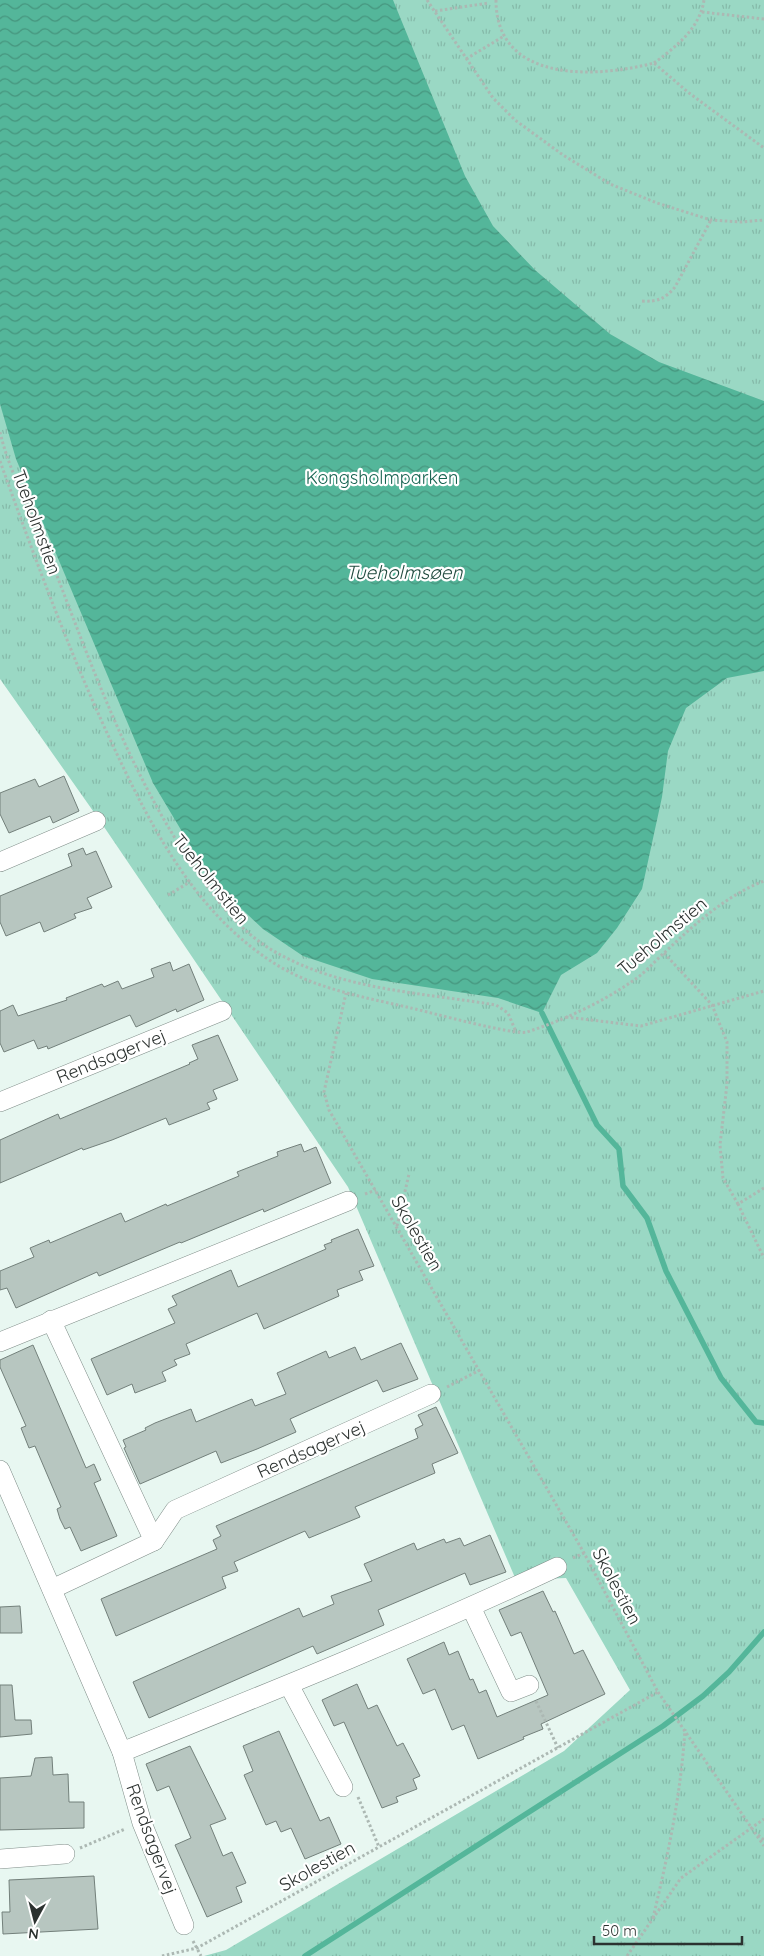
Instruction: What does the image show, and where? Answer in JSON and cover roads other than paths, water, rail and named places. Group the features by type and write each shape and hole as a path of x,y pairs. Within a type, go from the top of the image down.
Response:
{"street":[{"path":"0,862 96,821"},
{"name":"Rendsagervej","path":"0,1102 222,1011"},
{"path":"0,1342 348,1201"},
{"path":"51,1320 154,1542 52,1589"},
{"name":"Rendsagervej","path":"154,1542 175,1510 431,1394"},
{"name":"Rendsagervej","path":"0,1470 122,1752 142,1823 184,1925"},
{"path":"122,1752 289,1685 471,1607 558,1567"},
{"path":"471,1607 511,1692 530,1685"},
{"path":"289,1685 343,1787"},
{"path":"0,1859 65,1854"}],"water":[{"name":"Tueholmsøen","path":"0,0 393,0 465,176 493,226 535,270 610,334 659,362 764,401 764,671 727,678 686,708 668,751 662,797 642,889 617,928 597,953 561,975 542,1013 498,998 372,979 303,956 263,929 227,895 193,850 153,783 16,459 0,404"}],"waterway":[{"path":"542,1013 597,1125 619,1149 623,1186 647,1218 666,1271 721,1378 756,1422 764,1423"},
{"path":"305,1956 663,1726 703,1696 729,1672 764,1632"}],"park label":[{"name":"Kongsholmparken","path":"382,477"}]}
